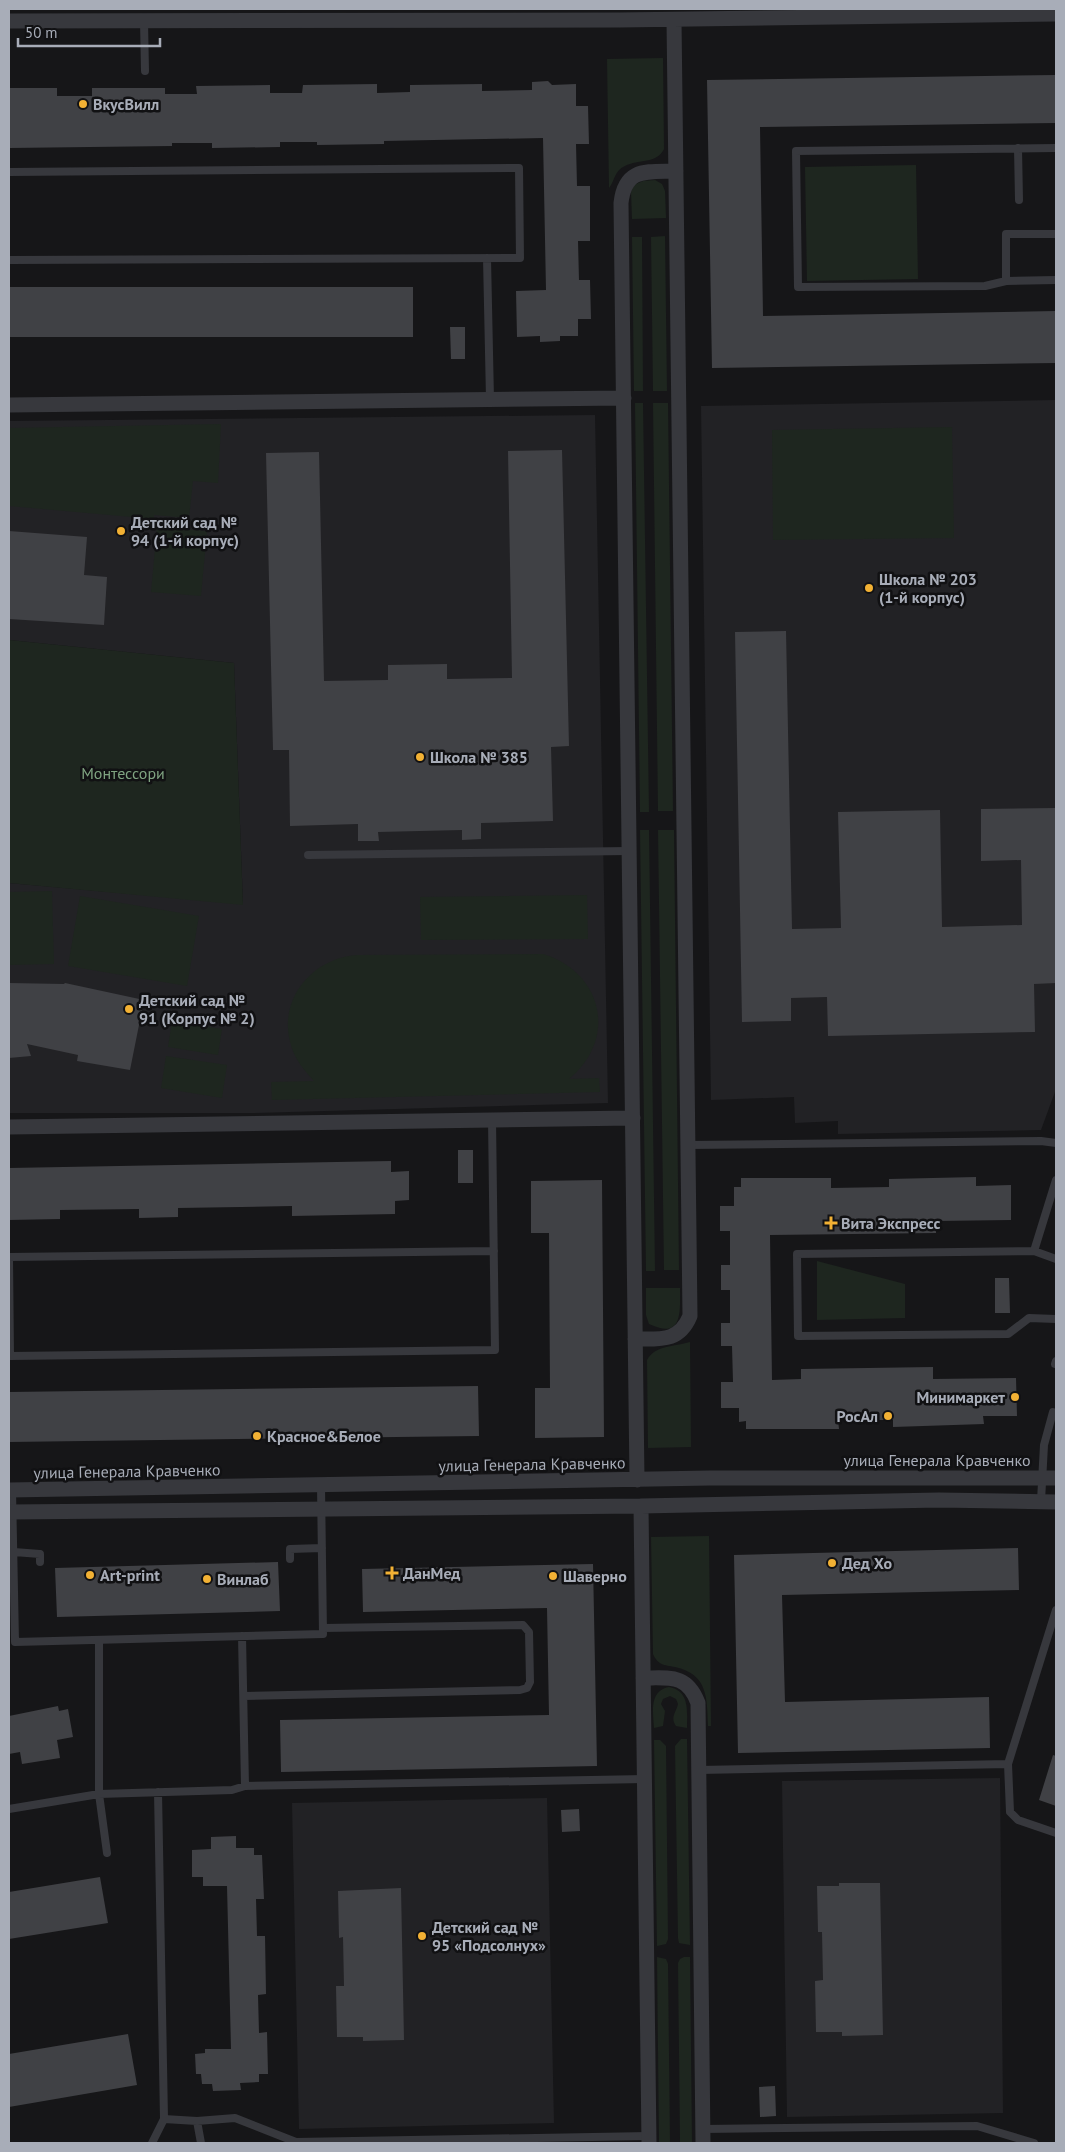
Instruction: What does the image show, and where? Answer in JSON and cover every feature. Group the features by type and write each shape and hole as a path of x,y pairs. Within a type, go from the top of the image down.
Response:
{"street":[{"path":"9,21 619,14 674,20 1056,14"},
{"path":"635,1339 672,1337 685,1328 690,1316 674,20"},
{"path":"637,1480 620,203 622,189 629,178 638,173 676,171"},
{"path":"9,404 624,398"},
{"path":"9,1127 632,1118"},
{"name":"улица Генерала Кравченко","path":"10,1490 637,1480 1049,1477"},
{"path":"11,1512 641,1506 939,1500 1056,1502"},
{"path":"641,1506 649,2140"},
{"path":"643,1678 672,1678 684,1682 693,1690 698,1703 703,2136"}],"lane":[{"path":"144,20 145,71"},
{"path":"1018,148 1019,200"},
{"path":"1056,148 796,151 798,287 985,286 1006,281 1056,280"},
{"path":"9,172 519,168 520,258 9,260"},
{"path":"1006,281 1006,234 1056,234"},
{"path":"487,258 490,400"},
{"path":"308,855 629,851"},
{"path":"492,1119 494,1252 495,1350 10,1356 9,1257 494,1252"},
{"path":"688,1145 1041,1141 1056,1143"},
{"path":"1034,1251 1056,1180"},
{"path":"1056,1259 1034,1251 797,1254 798,1336 1008,1334 1029,1318 1056,1319"},
{"path":"1040,1501 1049,1477 1044,1445 1053,1423 1053,1412"},
{"path":"10,1490 14,1552 15,1642 323,1634 321,1486"},
{"path":"290,1559 290,1549 322,1548"},
{"path":"14,1552 40,1554 40,1562"},
{"path":"1056,1610 1008,1764 1010,1812 1018,1820 1056,1833"},
{"path":"244,1696 520,1690 527,1688 530,1682 529,1632 523,1625 323,1628"},
{"path":"242,1636 245,1786"},
{"path":"99,1640 99,1794 107,1853"},
{"path":"698,1770 1008,1764"},
{"path":"9,1809 99,1794 232,1790 245,1786 644,1779"},
{"path":"152,2143 164,2119 158,1792"},
{"path":"164,2119 197,2121 236,2118 296,2142 649,2140"},
{"path":"197,2121 201,2143"},
{"path":"703,2136 978,2126 1034,2143"}],"shaded area":[{"name":"Школа № 203 (1-й корпус)","path":"1056,400 1056,1089 1041,1130 838,1134 838,1121 795,1123 794,1097 711,1100 701,406"},
{"name":"Школа № 385","path":"595,415 608,1103 255,1113 9,1113 9,883 243,904 234,663 9,640 9,421"},
{"path":"1000,1778 1003,2113 787,2117 782,1781"},
{"name":"Детский сад № 95 «Подсолнух»","path":"547,1798 554,2123 299,2129 292,1803"}],"green space":[{"path":"663,58 664,149 657,157 621,168 609,188 607,59"},
{"path":"916,165 918,279 807,281 805,167"},
{"path":"655,180 662,184 665,191 666,218 632,219 631,192 634,185 643,181"},
{"path":"665,236 667,391 653,391 651,237"},
{"path":"632,237 642,237 643,391 634,391"},
{"path":"635,403 643,403 649,812 640,812"},
{"path":"653,403 668,403 673,811 658,811"},
{"path":"221,424 218,483 193,481 189,518 154,515 154,519 9,506 9,428"},
{"path":"952,427 954,538 773,540 772,430"},
{"path":"157,527 207,531 201,596 151,592"},
{"name":"Монтессори","path":"9,640 234,663 243,905 9,883"},
{"path":"640,830 649,830 655,1271 646,1271"},
{"path":"658,830 674,830 679,1270 664,1270"},
{"path":"52,891 54,964 9,965 9,892"},
{"path":"587,895 588,939 421,940 420,897"},
{"path":"80,896 199,916 187,986 68,966"},
{"path":"543,954 563,963 579,976 591,991 597,1008 598,1027 594,1045 584,1063 569,1079 599,1078 600,1092 272,1100 271,1082 314,1081 300,1064 291,1045 288,1028 289,1012 302,984 326,964 341,958 357,955"},
{"path":"172,1021 222,1029 218,1055 168,1047"},
{"path":"166,1056 227,1065 222,1098 161,1088"},
{"path":"817,1261 905,1284 905,1318 817,1320"},
{"path":"646,1288 680,1288 679,1314 674,1326 668,1329 649,1324 646,1315"},
{"path":"690,1342 691,1447 648,1448 647,1360 650,1355 660,1349"},
{"path":"709,1536 711,1726 708,1726 706,1697 700,1681 686,1670 659,1662 653,1654 651,1537"},
{"path":"669,1687 676,1689 684,1697 687,1709 687,1728 676,1726 674,1723 673,1717 678,1704 676,1699 670,1696 663,1699 661,1704 665,1711 663,1726 654,1728 653,1709 655,1698 663,1689"},
{"path":"681,1739 687,1739 690,1945 679,1943 678,1938 675,1746"},
{"path":"654,1740 660,1740 666,1746 668,1939 666,1944 657,1946"},
{"path":"657,1957 666,1959 668,1964 670,2143 659,2143"},
{"path":"684,1957 690,1957 692,2143 680,2143 678,1963"}],"building":[{"path":"1056,75 1056,123 760,127 763,316 1056,311 1056,363 712,368 707,80"},
{"path":"548,81 552,85 576,84 576,106 588,106 589,144 576,144 577,186 590,186 590,241 578,241 579,280 590,280 591,319 578,319 578,336 560,336 560,341 540,342 540,336 517,337 516,291 546,290 543,138 384,141 384,144 317,145 317,142 280,142 280,147 212,148 212,143 172,143 172,146 9,148 9,88 57,88 57,96 92,96 92,88 165,88 165,94 197,94 196,86 270,85 270,93 302,93 303,85 377,84 377,93 410,92 410,85 482,84 482,91 532,90 532,82"},
{"path":"9,287 413,287 413,337 9,337"},
{"path":"450,327 465,327 465,359 451,359"},
{"path":"562,450 569,746 551,747 553,821 481,823 481,839 462,840 462,830 378,832 379,841 358,841 358,824 290,826 289,750 273,750 266,453 319,452 324,681 388,680 388,665 447,664 447,679 512,678 508,451"},
{"path":"9,531 87,537 84,575 107,577 104,625 9,619"},
{"path":"786,631 792,929 841,928 838,812 940,810 942,927 1022,925 1021,860 981,861 981,809 1056,808 1056,983 1034,984 1035,1032 828,1036 827,997 791,998 791,1021 742,1022 735,632"},
{"path":"9,983 65,983 144,1000 130,1070 77,1061 78,1055 27,1044 31,1056 9,1058"},
{"path":"458,1150 473,1150 473,1183 458,1183"},
{"path":"391,1161 391,1172 409,1171 409,1200 395,1201 395,1214 292,1216 292,1206 178,1208 178,1217 139,1218 139,1209 60,1210 60,1219 9,1220 9,1168"},
{"path":"976,1177 976,1186 1011,1185 1011,1220 936,1221 936,1233 770,1235 772,1380 801,1379 801,1369 933,1367 933,1379 1016,1378 1017,1416 983,1416 984,1424 893,1427 893,1420 838,1420 839,1429 746,1429 746,1421 739,1422 739,1408 721,1408 721,1382 733,1382 732,1346 721,1346 721,1323 730,1323 730,1290 721,1290 721,1265 730,1265 730,1231 720,1231 720,1206 734,1206 734,1187 741,1187 741,1178 831,1178 831,1188 889,1187 889,1179"},
{"path":"602,1180 604,1437 535,1438 535,1388 550,1388 549,1233 531,1233 531,1181"},
{"path":"995,1278 1009,1278 1010,1313 995,1313"},
{"path":"478,1386 479,1436 9,1442 9,1392"},
{"path":"1018,1548 1019,1590 782,1595 785,1702 989,1697 990,1748 738,1753 734,1555"},
{"path":"278,1562 280,1611 57,1617 55,1568"},
{"path":"593,1564 597,1766 281,1772 280,1720 549,1715 547,1608 363,1612 362,1569"},
{"path":"58,1706 59,1711 68,1709 73,1737 57,1740 60,1758 22,1764 20,1752 9,1754 9,1716"},
{"path":"1053,1755 1056,1756 1056,1806 1039,1800"},
{"path":"579,1809 580,1831 562,1832 561,1810"},
{"path":"236,1836 236,1848 254,1848 254,1855 262,1855 264,1899 256,1899 257,1936 265,1936 266,1994 258,1995 259,2033 267,2032 268,2074 259,2074 259,2082 240,2083 241,2090 213,2091 212,2084 202,2084 201,2074 196,2074 195,2054 205,2053 205,2049 231,2049 227,1886 203,1886 203,1877 192,1877 192,1850 211,1849 211,1837"},
{"path":"100,1877 108,1923 9,1939 9,1892"},
{"path":"839,1883 880,1883 883,2035 842,2036 842,2032 816,2032 815,1981 823,1980 822,1932 818,1932 817,1886 839,1886"},
{"path":"401,1888 404,2040 363,2041 363,2037 337,2037 336,1986 344,1986 343,1937 339,1938 338,1891"},
{"path":"128,2034 137,2085 9,2107 9,2054"},
{"path":"775,2086 776,2116 760,2117 759,2087"}],"place":[{"name":"ВкусВилл","path":"83,104"},
{"name":"Детский сад № 94 (1-й корпус)","path":"121,531"},
{"name":"Школа № 203 (1-й корпус)","path":"869,588"},
{"name":"Школа № 385","path":"420,757"},
{"name":"Детский сад № 91 (Корпус № 2)","path":"129,1009"},
{"name":"Вита Экспресс","path":"831,1223"},
{"name":"Минимаркет","path":"1015,1397"},
{"name":"РосАл","path":"888,1416"},
{"name":"Красное&Белое","path":"257,1436"},
{"name":"Дед Хо","path":"832,1563"},
{"name":"ДанМед","path":"392,1573"},
{"name":"Art-print","path":"90,1575"},
{"name":"Шаверно","path":"553,1576"},
{"name":"Винлаб","path":"207,1579"},
{"name":"Детский сад № 95 «Подсолнух»","path":"422,1936"}]}
